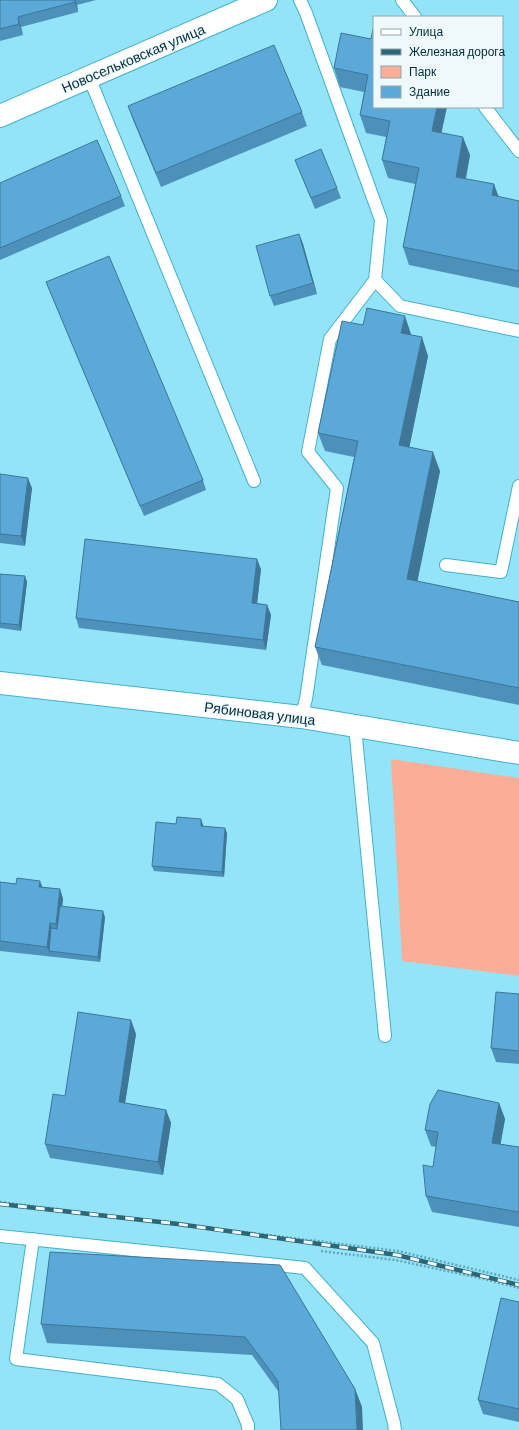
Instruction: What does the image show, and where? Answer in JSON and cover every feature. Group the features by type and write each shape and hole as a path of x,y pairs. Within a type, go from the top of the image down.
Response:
{"street":[{"name":"Новосельковская улица","path":"0,116 266,0"},
{"name":"Рябиновая улица","path":"0,683 300,717 519,753"}],"lane":[{"path":"300,0 381,220 375,280 330,339 308,452 337,488 306,699 300,717"},
{"path":"402,0 414,16"},
{"path":"89,77 254,481"},
{"path":"486,108 519,151"},
{"path":"375,280 400,306 519,332"},
{"path":"446,565 500,572 519,486"},
{"path":"355,727 385,1036"},
{"path":"0,1236 305,1268 373,1343 395,1430"},
{"path":"33,1239 16,1359 218,1384 237,1399 248,1425 248,1430"}],"path":[{"path":"0,1202 398,1251 519,1280"}],"green space":[{"path":"391,759 519,778 519,976 402,961"}],"building":[{"path":"0,0 74,0 75,2 18,17 19,24 0,29"},
{"path":"373,29 373,108 437,108 432,131 463,137 456,177 494,184 492,195 519,201 519,271 403,247 419,168 382,160 390,121 360,115 368,75 334,68 341,33 371,39"},
{"path":"274,45 302,112 156,173 128,106"},
{"path":"97,140 121,196 0,248 0,183"},
{"path":"321,149 337,188 311,198 295,160"},
{"path":"299,234 313,283 270,296 256,246"},
{"path":"109,256 203,480 140,506 46,282"},
{"path":"367,308 405,316 401,333 422,337 399,445 433,452 407,579 519,602 519,688 315,647 358,441 318,433 342,321 363,325"},
{"path":"0,474 28,478 21,536 0,534"},
{"path":"85,539 257,559 252,603 267,605 263,640 76,618"},
{"path":"0,574 25,576 19,625 0,623"},
{"path":"177,817 201,819 201,826 225,828 222,872 152,866 156,822 176,824"},
{"path":"17,878 40,881 39,887 60,889 56,924 50,923 47,947 0,941 0,882 16,884"},
{"path":"60,906 103,911 98,957 49,951 51,928 57,929"},
{"path":"496,992 519,994 519,1051 491,1048"},
{"path":"78,1012 131,1020 119,1102 166,1110 158,1162 45,1144 53,1094 65,1096"},
{"path":"438,1090 499,1103 492,1143 519,1147 519,1212 426,1196 423,1165 433,1167 438,1132 425,1130 430,1104"},
{"path":"50,1252 280,1265 355,1389 357,1430 281,1430 278,1381 245,1337 41,1324"},
{"path":"501,1298 519,1302 519,1409 478,1400"}],"railway":[{"path":"0,1204 178,1224 397,1255 519,1285"}]}
